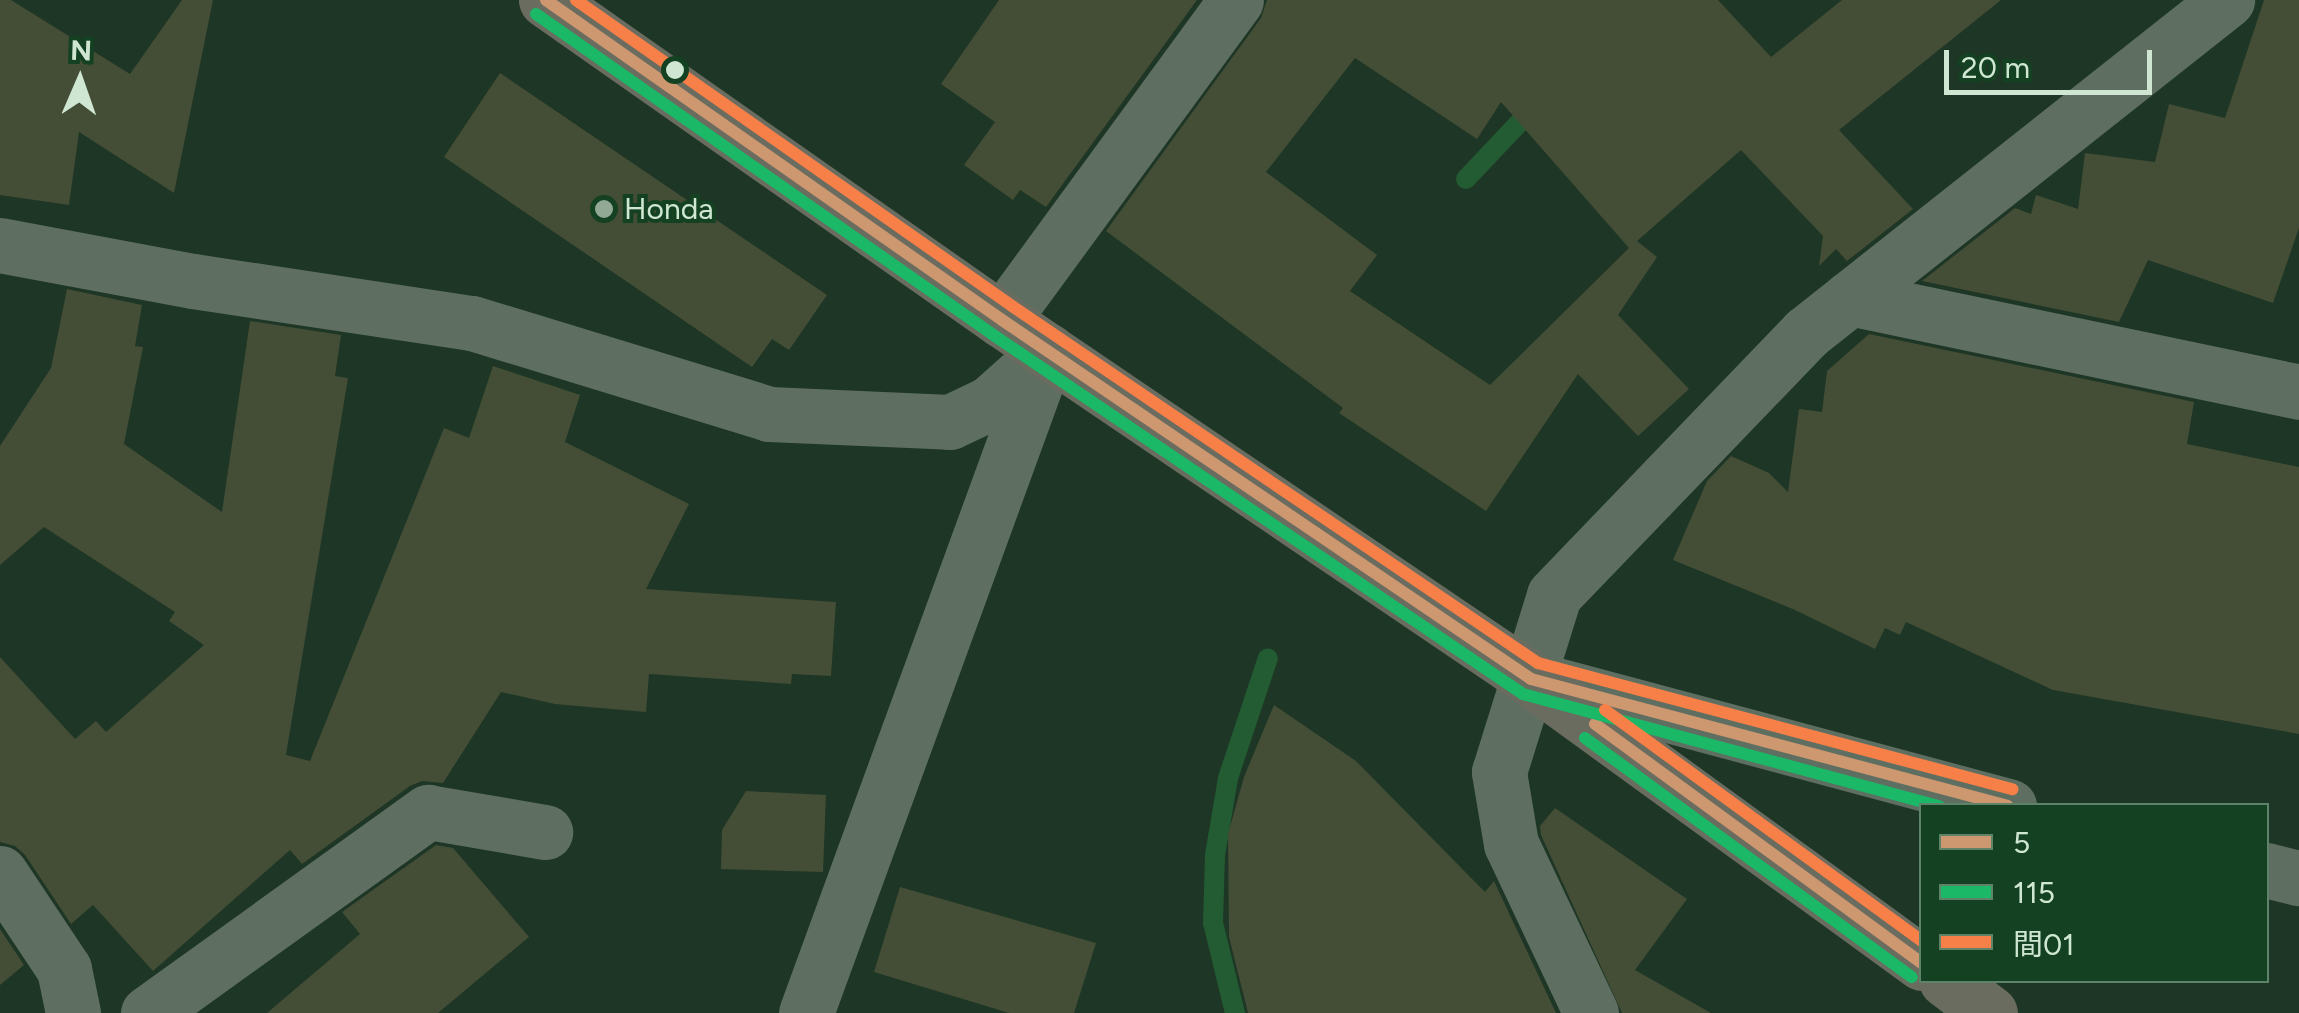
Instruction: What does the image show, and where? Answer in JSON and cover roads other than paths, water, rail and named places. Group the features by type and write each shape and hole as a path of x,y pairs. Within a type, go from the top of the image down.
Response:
{"highway":[{"path":"546,0 1002,320 1531,679 1919,961"},
{"path":"1950,983 1990,1013"}],"street":[{"path":"1002,320 1236,0"},
{"path":"1590,1013 1511,844 1499,772 1554,595 1806,333 2227,0"},
{"path":"0,245 193,281 472,323 769,414 950,422 990,404 1048,351"},
{"path":"1850,298 2299,392"},
{"path":"806,1013 1048,351"},
{"path":"1531,679 1998,803"},
{"path":"148,1013 428,812 545,832"},
{"path":"2269,871 2299,878"},
{"path":"0,873 64,969 73,1013"}],"waterway":[{"path":"1466,179 1535,106"},
{"path":"1235,1013 1213,923 1215,855 1228,778 1268,658"}],"place":[{"name":"Honda","path":"604,209"}]}
